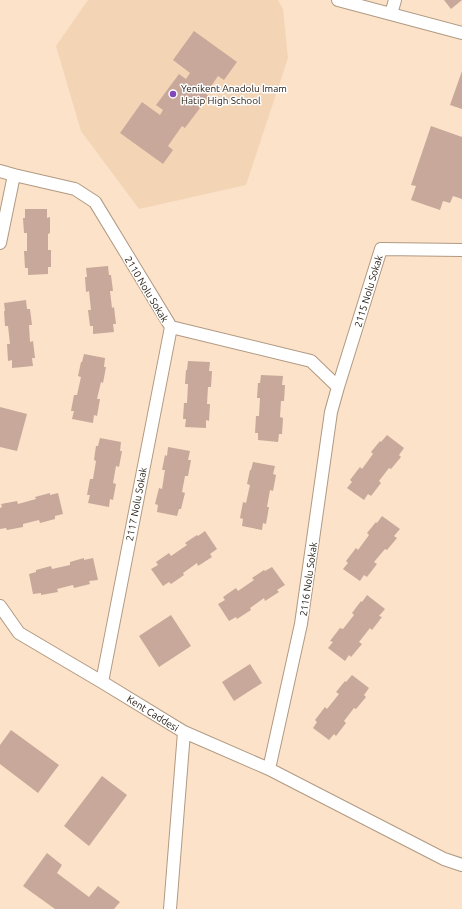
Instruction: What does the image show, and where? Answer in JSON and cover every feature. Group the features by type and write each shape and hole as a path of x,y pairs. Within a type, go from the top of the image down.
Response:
{"street":[{"path":"338,0 462,33"},
{"path":"391,14 395,0"},
{"name":"2110 Nolu Sokak","path":"0,170 14,175 74,189 94,202 171,327 311,361 338,387"},
{"path":"0,243 14,175"},
{"name":"2115 Nolu Sokak","path":"338,387 381,249 462,250"},
{"name":"2117 Nolu Sokak","path":"102,682 171,327"},
{"name":"2116 Nolu Sokak","path":"269,769 301,624 332,412 338,387"},
{"name":"Kent Caddesi","path":"0,606 19,633 184,732 170,909"},
{"path":"184,732 269,769 444,859 462,865"}],"shaded area":[{"name":"Yenikent Anadolu Imam Hatip High School","path":"88,0 278,0 283,9 288,58 246,185 139,209 81,131 56,46"}],"building":[{"path":"444,0 462,0 451,9"},
{"path":"194,31 237,62 224,80 218,76 206,94 209,96 185,128 182,126 168,146 173,150 163,164 120,133 142,102 160,115 163,110 156,105 179,74 186,79 190,73 173,60"},
{"path":"462,71 462,109 450,105"},
{"path":"431,126 462,137 462,199 453,196 450,203 443,201 440,210 411,200 416,186 411,185"},
{"path":"25,209 47,209 47,218 50,217 48,250 51,250 51,267 48,267 48,274 28,275 28,268 25,268 24,251 27,251 27,233 24,233 23,218 25,218"},
{"path":"108,266 113,291 110,291 112,308 114,307 116,324 113,324 114,332 93,334 93,326 90,326 88,310 91,310 89,291 86,292 86,268"},
{"path":"26,300 27,309 30,309 32,325 29,325 30,342 33,341 35,358 32,358 33,366 12,368 12,360 8,361 7,344 10,344 8,326 5,326 4,303"},
{"path":"84,354 105,358 104,367 106,367 103,383 101,382 97,399 100,399 97,416 94,415 93,423 72,419 74,411 71,411 74,395 77,395 81,377 78,376"},
{"path":"188,361 210,362 209,371 212,371 211,387 208,387 207,404 210,404 209,421 206,420 206,428 185,427 186,419 183,419 184,403 187,403 188,384 185,384"},
{"path":"261,375 283,376 282,385 285,385 284,401 281,401 280,417 283,418 282,434 279,434 278,442 258,440 258,433 255,433 256,416 259,416 260,398 257,398 258,383 260,383"},
{"path":"0,407 27,414 17,451 0,447"},
{"path":"387,435 404,448 399,455 401,457 391,469 389,468 379,481 381,483 371,496 368,494 364,500 347,488 352,482 350,480 360,467 362,469 373,454 371,452"},
{"path":"100,438 121,442 120,451 122,451 119,467 116,466 113,483 116,484 113,500 110,499 109,507 88,503 90,495 87,495 90,479 93,479 96,461 94,460 96,446 98,446"},
{"path":"168,447 190,451 188,460 191,460 188,476 185,476 182,492 185,493 181,509 179,509 177,516 157,512 158,505 155,504 159,488 162,489 165,470 162,470 165,455 167,456"},
{"path":"253,462 275,466 273,474 276,475 273,491 270,490 266,524 263,523 262,530 242,526 243,519 240,518 243,502 246,503 250,485 247,484"},
{"path":"50,493 50,495 58,493 63,514 55,516 55,519 40,523 39,520 23,524 23,527 7,530 6,528 0,529 1,504 17,501 18,504"},
{"path":"382,516 400,529 394,536 397,538 374,562 377,564 367,577 364,575 360,581 343,569 348,563 346,561 356,548 358,550 369,535 367,533"},
{"path":"205,531 217,549 210,554 212,557 198,566 197,563 171,584 169,582 163,586 151,569 158,565 156,562 169,553 171,556 187,545 185,543"},
{"path":"84,558 84,560 93,558 98,580 89,581 90,584 74,588 73,585 57,589 58,592 41,595 41,593 33,594 29,574 36,572 36,570 51,566 52,569 70,565 70,562"},
{"path":"272,567 285,585 277,590 279,592 265,601 264,598 250,608 251,610 237,619 236,617 229,621 218,604 225,600 223,597 236,588 238,591 254,580 252,578 264,570 265,571"},
{"path":"367,595 385,609 379,616 382,617 372,630 370,628 359,642 362,644 351,657 349,655 345,661 328,648 333,642 330,641 340,628 343,629 354,615 352,613"},
{"path":"171,615 191,646 159,667 139,636"},
{"path":"250,664 262,683 234,701 222,682"},
{"path":"352,675 369,688 364,695 366,697 356,709 354,708 344,721 346,723 336,736 334,734 329,740 313,728 317,722 315,720 325,707 327,709 339,694 336,692"},
{"path":"11,730 59,765 38,793 0,764 0,745"},
{"path":"102,776 127,795 89,846 64,826"},
{"path":"47,853 62,865 57,873 89,897 98,886 120,902 114,909 55,909 23,886"}],"place":[{"name":"Yenikent Anadolu Imam Hatip High School","path":"173,94"}]}
